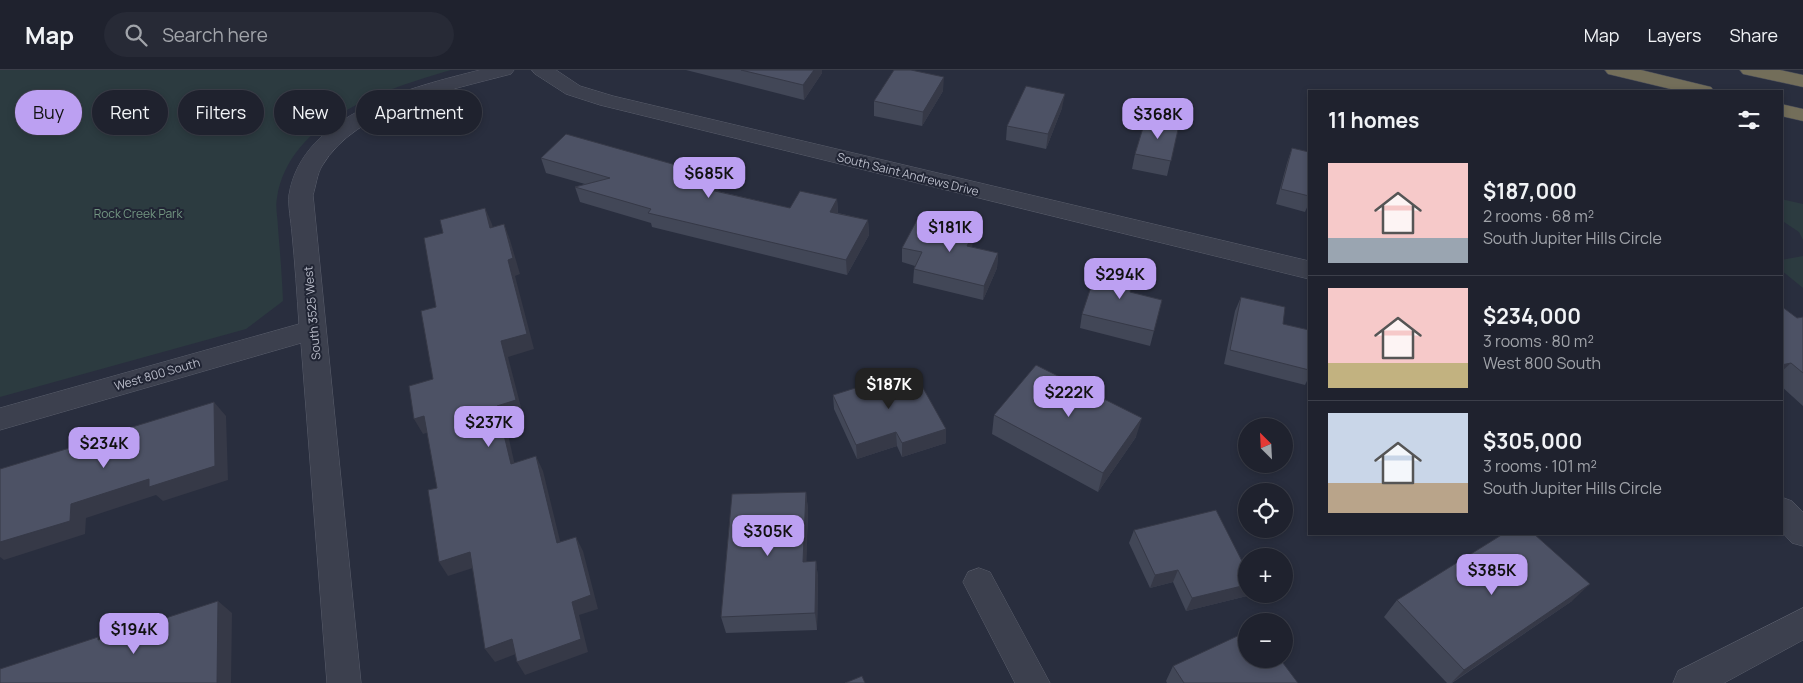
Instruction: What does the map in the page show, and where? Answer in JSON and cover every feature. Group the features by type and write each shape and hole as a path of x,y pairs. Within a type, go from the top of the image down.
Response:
{"highway":[{"path":"1615,70 1700,90"},
{"path":"1750,70 1803,81"},
{"path":"1783,110 1803,115"}],"street":[{"name":"South 3525 West","path":"344,683 301,195 312,164 336,134 371,111 423,91 504,70"},
{"name":"South Saint Andrews Drive","path":"542,70 573,90 607,101 1308,270"},
{"name":"West 800 South","path":"0,419 314,330"},
{"path":"1783,512 1803,533"},
{"path":"979,582 1033,683"},
{"path":"1690,683 1803,623"}],"green space":[{"name":"Rock Creek Park","path":"0,70 451,70 390,90 356,90 356,106 346,111 346,90 274,90 274,135 313,135 300,148 285,171 276,202 283,301 246,329 0,397"},
{"path":"1783,199 1803,204 1803,240 1799,232 1783,221"},
{"path":"1803,256 1803,288 1783,272 1783,260"}],"building":[{"path":"741,70 814,70 803,85"},
{"path":"894,70 911,70 944,77 923,112 874,101"},
{"path":"1026,86 1065,94 1048,134 1007,126"},
{"path":"1146,118 1179,125 1171,161 1135,154"},
{"path":"566,134 683,167 686,163 719,171 706,189 790,208 800,191 837,199 830,212 868,220 846,260 648,213 651,209 575,187 610,178 541,158"},
{"path":"1292,148 1308,152 1308,196 1281,189"},
{"path":"485,208 490,228 504,224 513,258 508,260 527,334 501,341 516,400 497,406 511,464 536,456 557,543 576,537 591,595 572,602 581,639 517,662 512,639 485,649 470,552 439,562 428,490 437,488 424,416 414,419 409,386 433,379 421,311 436,307 424,238 443,233 440,220"},
{"path":"917,220 974,233 967,246 998,253 984,286 914,269 922,252 902,248"},
{"path":"1099,263 1135,272 1130,292 1162,300 1154,331 1082,314"},
{"path":"1241,297 1285,307 1283,324 1308,330 1308,370 1230,350"},
{"path":"1783,308 1797,318 1803,317 1803,373 1791,363 1783,365"},
{"path":"1036,365 1142,418 1103,473 994,415"},
{"path":"913,370 946,429 902,443 896,432 856,445 833,395"},
{"path":"214,402 215,466 149,487 149,479 71,504 70,521 0,542 0,469"},
{"path":"806,492 803,562 816,561 815,613 721,617 732,494"},
{"path":"1216,510 1238,553 1238,587 1192,598 1178,570 1155,575 1134,530"},
{"path":"1501,535 1535,535 1590,584 1464,670 1397,600"},
{"path":"218,601 217,683 0,683 0,669"},
{"path":"1238,636 1238,668 1287,668 1298,683 1184,683 1173,666"},
{"path":"862,676 865,683 845,683"}]}
